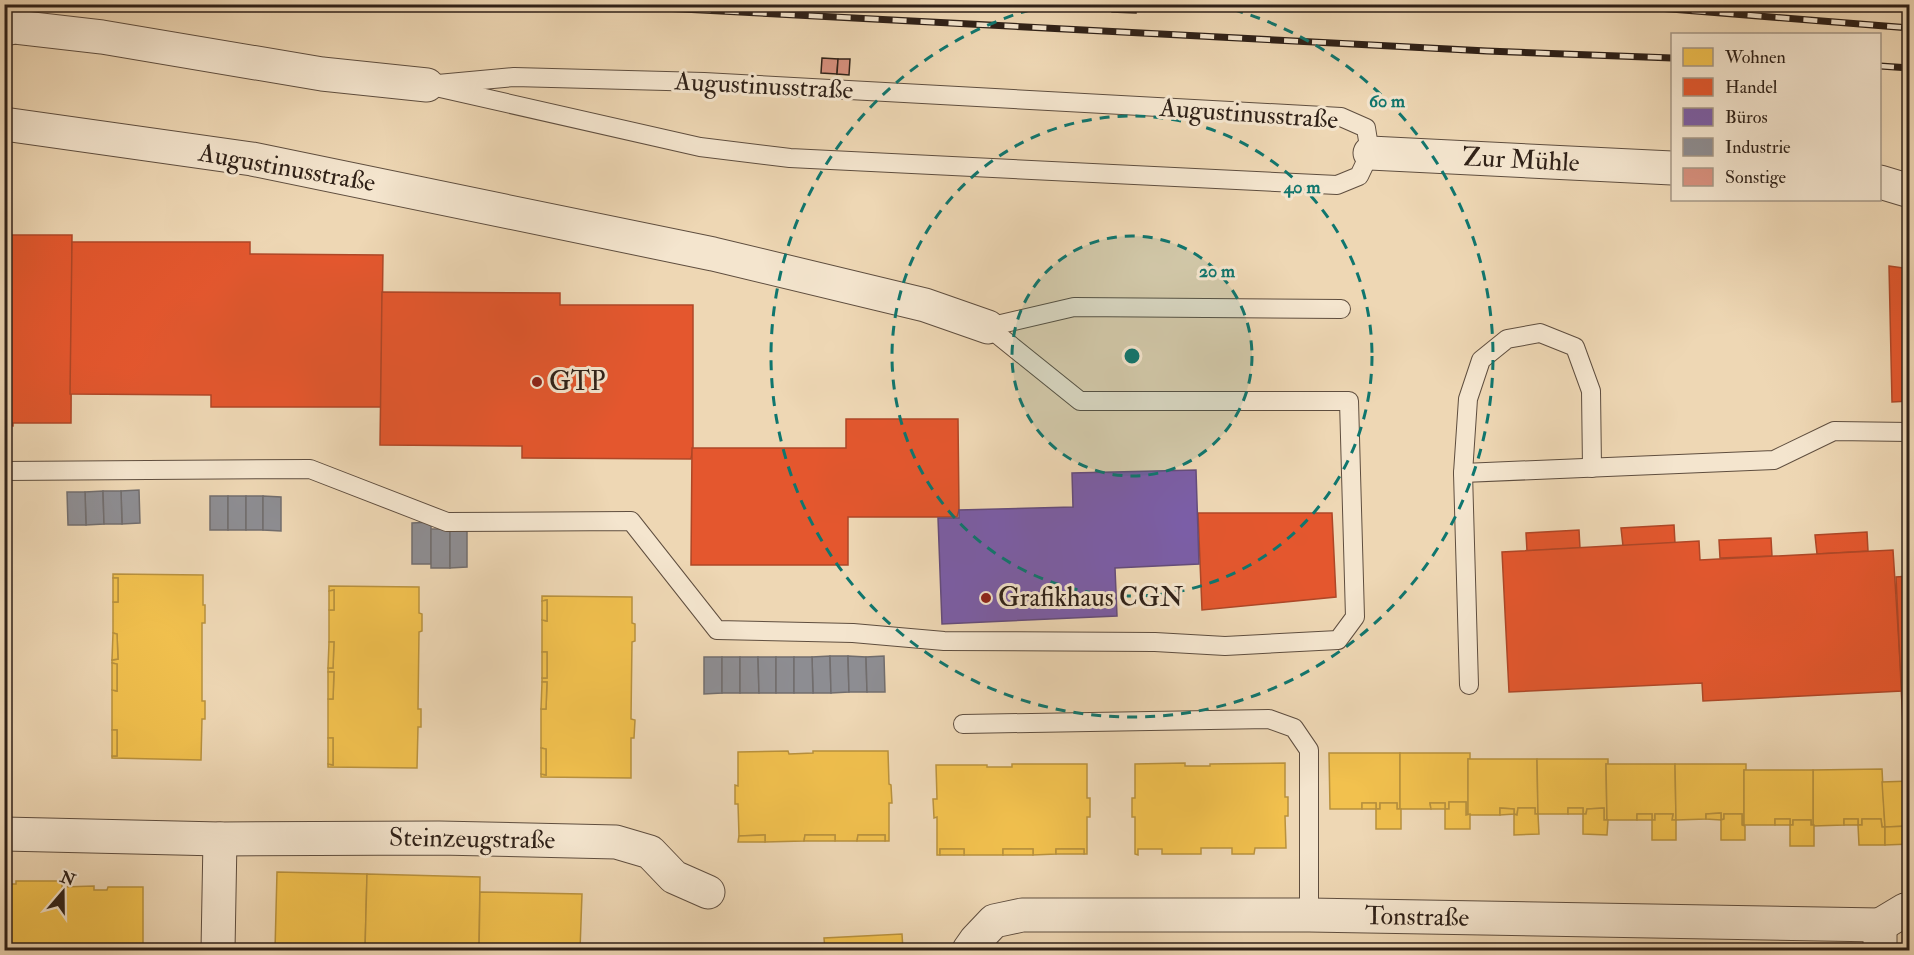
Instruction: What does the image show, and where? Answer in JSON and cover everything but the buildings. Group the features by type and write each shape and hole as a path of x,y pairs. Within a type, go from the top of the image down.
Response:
{"street":[{"name":"Augustinusstraße","path":"4,28 15,27 102,37 322,74 427,85"},
{"name":"Augustinusstraße","path":"4,124 252,159 713,254 925,305 988,327"},
{"name":"Zur Mühle","path":"1370,153 1671,168"},
{"path":"1881,182 1910,191"},
{"name":"Steinzeugstraße","path":"4,834 219,839 439,838 616,842 650,852 674,877 708,892"},
{"path":"218,951 219,839"},
{"name":"Tonstraße","path":"969,951 994,921 1022,915 1309,915 1880,938 1905,910 1910,910"}],"lane":[{"name":"Augustinusstraße","path":"514,77 704,82 1341,117 1366,128 1370,153 1359,176 1337,185 790,158 700,147 427,85 514,77"},
{"path":"988,327 1074,307 1341,309"},
{"path":"4,471 310,469 447,522 631,521 717,630 853,633 944,642 1155,642 1225,646 1338,640 1355,617 1349,401 1080,401 988,327"},
{"path":"1469,685 1463,473 1468,399 1481,360 1507,339 1540,333 1575,347 1591,391 1592,468"},
{"path":"1463,473 1774,460 1834,431 1910,432"},
{"path":"963,724 1269,719 1294,729 1309,750 1309,915"}],"railway":[{"path":"585,4 1487,51 1671,58"},
{"path":"1608,4 1910,28"},
{"path":"1881,66 1910,68"}],"place":[{"name":"GTP","path":"537,382"},
{"name":"Grafikhaus CGN","path":"986,598"}]}
